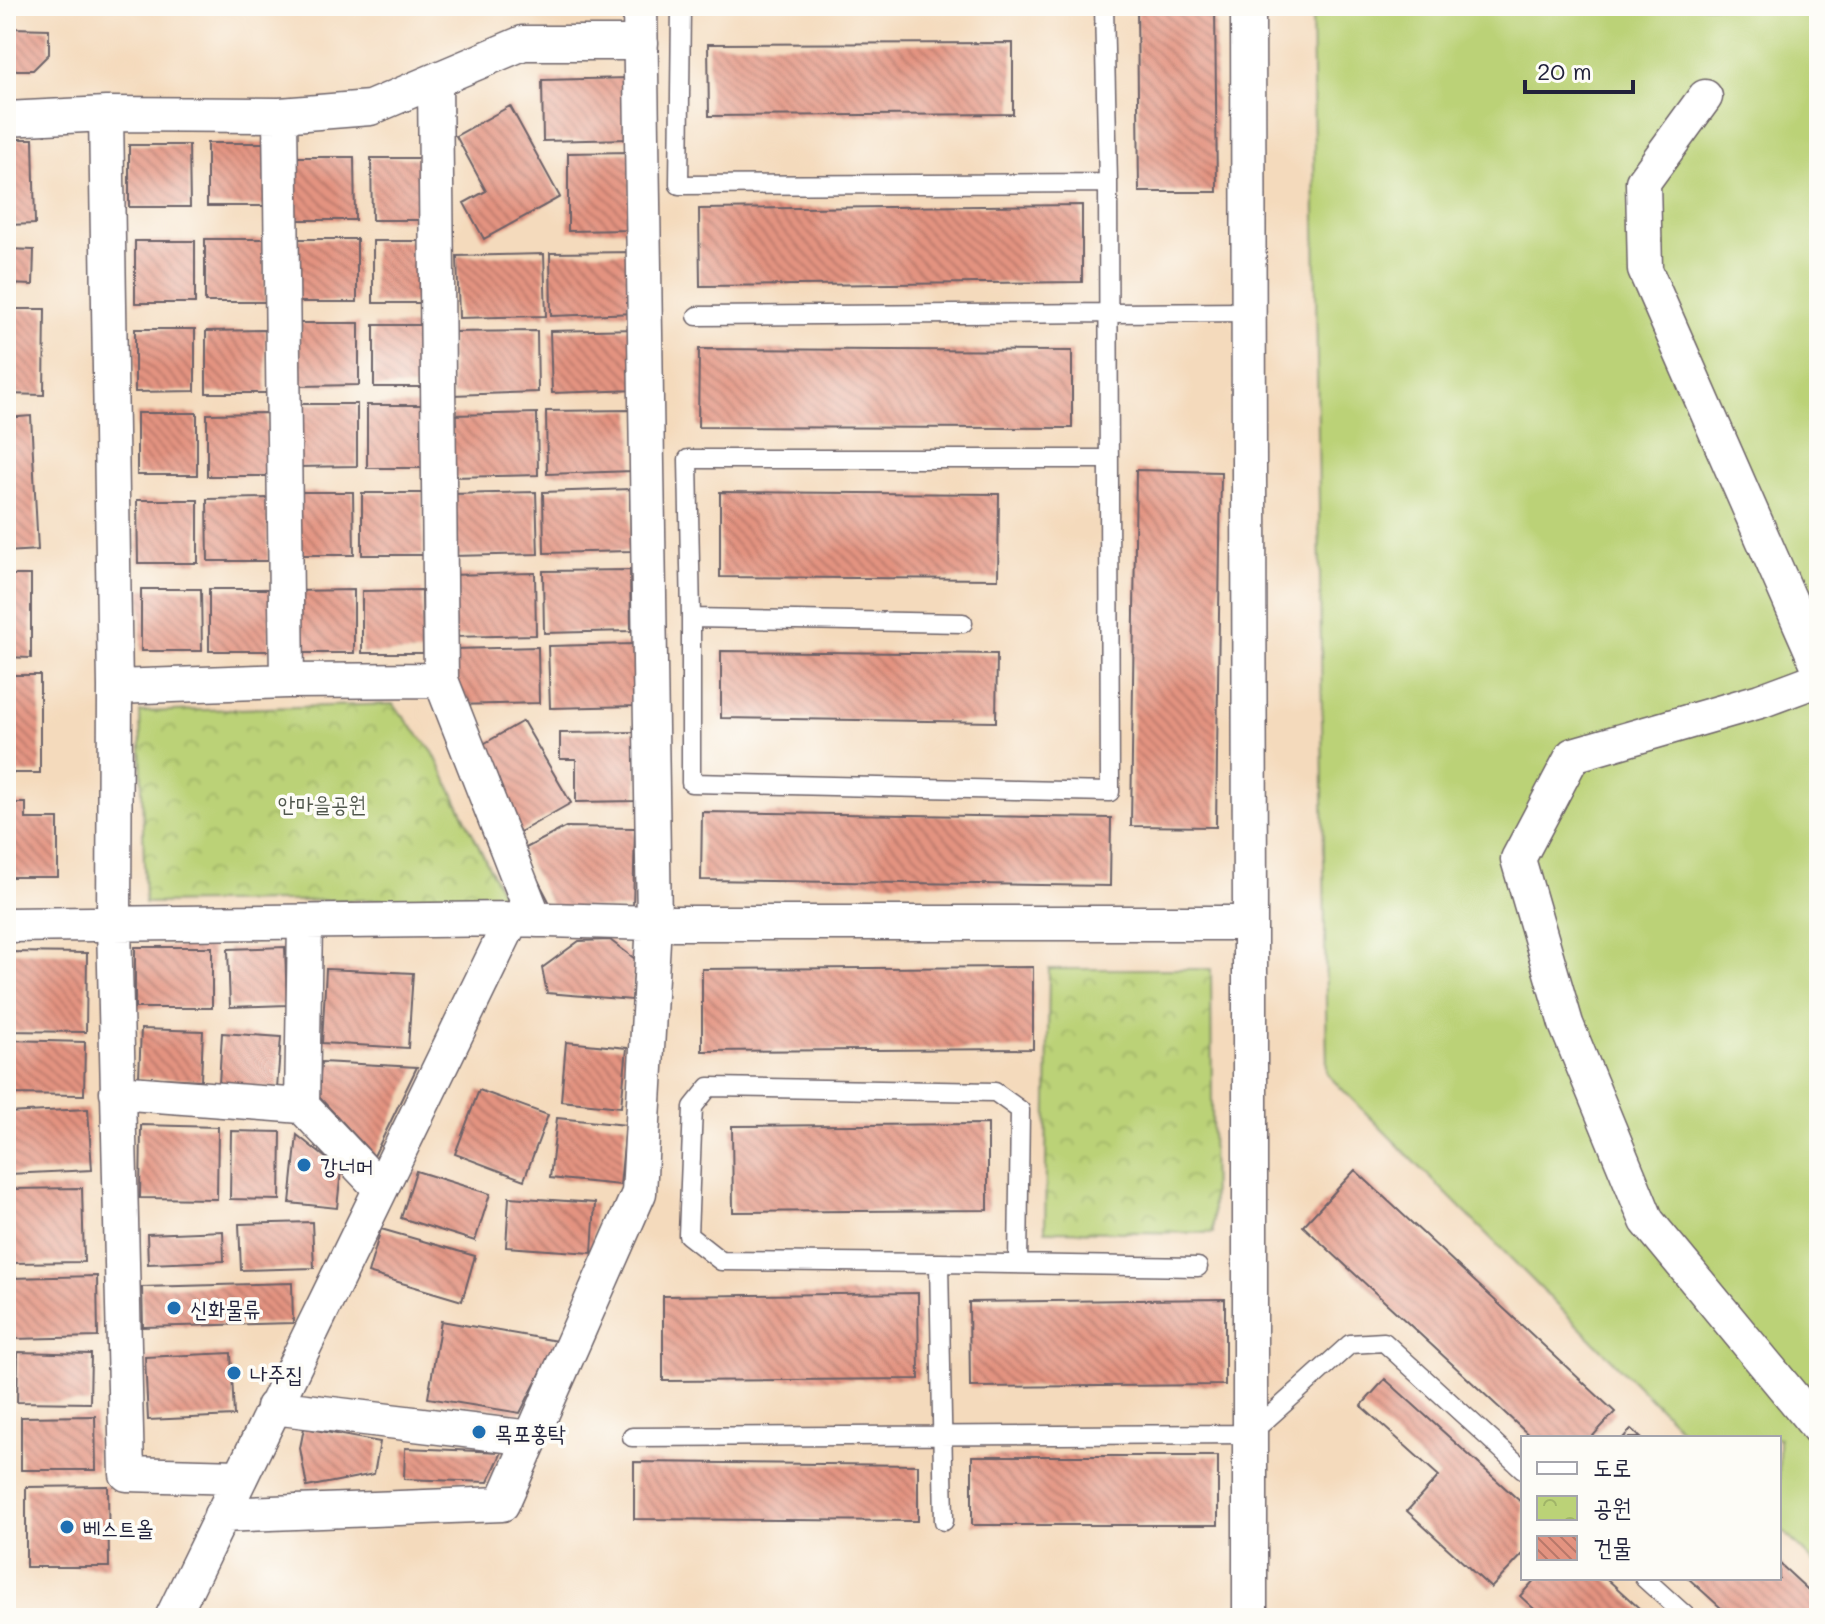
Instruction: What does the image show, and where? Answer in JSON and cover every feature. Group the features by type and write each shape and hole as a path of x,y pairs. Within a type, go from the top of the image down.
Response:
{"street":[{"path":"221,1515 502,1504 639,1193 654,923 640,6"},
{"path":"1248,6 1250,1618"},
{"path":"6,119 106,114 280,115 370,108 523,43 641,43"},
{"path":"172,1618 380,1188 523,919 441,680 435,81"},
{"path":"1705,97 1643,182 1645,270 1819,667"},
{"path":"106,114 115,687 114,924 127,1474 239,1477"},
{"path":"280,115 287,681"},
{"path":"1819,679 1760,701 1573,755 1518,859 1566,1024 1647,1221 1819,1429"},
{"path":"115,687 441,680"},
{"path":"6,925 523,919 654,923 1250,923"},
{"path":"302,1106 305,922"},
{"path":"117,1092 302,1106 380,1188"},
{"path":"273,1407 531,1438"}],"lane":[{"path":"681,6 679,185 1108,183"},
{"path":"1104,6 1109,313 1110,792 691,783 688,459 1109,459"},
{"path":"697,316 1249,312"},
{"path":"691,618 963,623"},
{"path":"1018,1264 1020,1110 995,1092 709,1087 693,1107 688,1235 721,1261 1198,1267"},
{"path":"939,1263 944,1521"},
{"path":"632,1437 1250,1434 1350,1344 1384,1342 1521,1467"},
{"path":"1646,1580 1688,1618"}],"green space":[{"path":"1312,6 1819,6 1819,1567 1781,1529 1781,1436 1688,1436 1327,1074"},
{"name":"안마을공원","path":"393,704 433,752 504,898 145,903 140,712"},
{"path":"1049,969 1211,969 1213,1233 1045,1231"}],"building":[{"path":"6,6 11,6 11,28 49,29 49,54 33,70 6,70"},
{"path":"1137,6 1215,6 1217,192 1139,192"},
{"path":"1013,43 1013,114 709,116 708,44"},
{"path":"629,78 630,139 543,141 542,80"},
{"path":"510,106 560,197 484,239 464,203 486,191 456,136"},
{"path":"6,139 33,139 35,224 6,225"},
{"path":"207,143 267,143 267,206 207,206"},
{"path":"129,145 189,145 190,207 129,207"},
{"path":"630,152 630,230 568,231 568,153"},
{"path":"294,157 354,157 355,220 294,220"},
{"path":"371,158 432,158 432,220 372,220"},
{"path":"1082,205 1082,282 700,286 699,209"},
{"path":"205,239 265,239 265,302 205,302"},
{"path":"296,239 357,239 357,302 296,302"},
{"path":"135,241 195,241 195,303 135,303"},
{"path":"373,241 433,241 434,303 373,303"},
{"path":"6,249 34,250 33,285 6,284"},
{"path":"636,252 638,313 551,316 550,253"},
{"path":"544,254 546,316 459,318 457,256"},
{"path":"6,309 45,309 44,395 6,394"},
{"path":"299,323 359,323 359,385 299,386"},
{"path":"374,325 434,325 435,387 374,387"},
{"path":"135,329 195,329 195,391 135,392"},
{"path":"637,329 638,390 552,393 550,331"},
{"path":"266,330 266,393 206,393 206,331"},
{"path":"537,331 538,392 452,395 451,332"},
{"path":"699,349 1072,351 1072,428 698,427"},
{"path":"296,404 357,404 357,466 296,467"},
{"path":"367,405 427,405 428,468 367,468"},
{"path":"632,410 633,471 547,474 546,411"},
{"path":"137,413 197,413 197,475 137,475"},
{"path":"267,413 267,476 207,476 207,414"},
{"path":"537,413 538,475 452,477 451,415"},
{"path":"31,416 38,550 6,552 6,418"},
{"path":"1136,470 1221,472 1216,827 1131,826"},
{"path":"630,489 631,551 544,553 543,492"},
{"path":"293,492 353,492 354,555 293,555"},
{"path":"536,492 538,554 451,556 450,494"},
{"path":"720,492 999,494 998,579 720,577"},
{"path":"362,493 422,493 423,555 362,555"},
{"path":"268,498 268,561 208,561 207,499"},
{"path":"137,500 198,500 198,563 138,563"},
{"path":"630,570 631,631 544,633 543,571"},
{"path":"535,573 536,635 450,637 448,575"},
{"path":"6,575 31,575 31,658 6,657"},
{"path":"141,589 201,589 202,651 141,651"},
{"path":"209,589 270,589 270,651 209,651"},
{"path":"354,590 354,653 294,653 293,591"},
{"path":"422,590 423,653 362,653 362,591"},
{"path":"634,644 636,706 550,708 548,646"},
{"path":"538,647 539,703 453,705 452,649"},
{"path":"721,651 997,654 996,722 721,718"},
{"path":"6,675 40,675 40,773 6,773"},
{"path":"523,721 571,803 520,832 473,750"},
{"path":"637,732 637,801 576,802 576,759 560,759 560,733"},
{"path":"6,803 26,803 26,819 58,819 58,877 6,877"},
{"path":"702,812 1111,818 1110,886 701,880"},
{"path":"566,827 635,828 633,909 552,907 522,850"},
{"path":"610,940 635,959 632,1000 547,993 542,968 579,941"},
{"path":"135,947 212,947 212,1008 135,1008"},
{"path":"285,947 287,1005 230,1007 228,949"},
{"path":"6,952 87,953 86,1032 6,1031"},
{"path":"1033,967 1033,1049 702,1051 702,969"},
{"path":"326,969 413,973 408,1048 322,1043"},
{"path":"141,1029 203,1031 201,1080 139,1077"},
{"path":"222,1033 281,1037 277,1088 219,1084"},
{"path":"6,1040 85,1042 84,1095 6,1094"},
{"path":"566,1042 627,1048 621,1107 561,1101"},
{"path":"321,1062 417,1067 374,1156 319,1097"},
{"path":"479,1090 548,1115 524,1180 455,1154"},
{"path":"88,1109 92,1170 9,1174 6,1113"},
{"path":"557,1118 626,1125 620,1185 550,1178"},
{"path":"988,1124 988,1210 733,1212 732,1126"},
{"path":"141,1125 218,1127 217,1199 140,1198"},
{"path":"231,1131 281,1132 280,1200 230,1199"},
{"path":"297,1135 341,1170 337,1208 290,1203"},
{"path":"1355,1170 1615,1412 1593,1436 1530,1436 1303,1226"},
{"path":"416,1171 490,1194 475,1241 401,1218"},
{"path":"82,1188 84,1262 11,1263 10,1189"},
{"path":"509,1197 595,1203 592,1253 506,1247"},
{"path":"312,1222 314,1268 241,1270 239,1224"},
{"path":"381,1229 475,1256 462,1301 368,1273"},
{"path":"223,1231 224,1261 148,1264 147,1234"},
{"path":"97,1276 98,1337 12,1339 11,1278"},
{"path":"292,1283 293,1323 143,1327 142,1287"},
{"path":"918,1293 919,1379 663,1381 663,1296"},
{"path":"1225,1299 1225,1385 970,1387 969,1302"},
{"path":"441,1321 557,1341 520,1413 428,1398"},
{"path":"18,1352 91,1354 90,1403 17,1402"},
{"path":"231,1353 234,1416 148,1420 145,1357"},
{"path":"1385,1379 1521,1502 1521,1556 1491,1588 1407,1511 1439,1476 1361,1406"},
{"path":"95,1416 96,1470 21,1470 21,1417"},
{"path":"304,1428 380,1442 374,1474 307,1487 300,1448"},
{"path":"1631,1429 1639,1436 1625,1436"},
{"path":"405,1448 502,1452 488,1482 404,1479"},
{"path":"972,1456 1218,1456 1218,1525 972,1525"},
{"path":"634,1462 918,1465 918,1521 634,1519"},
{"name":"베스트올","path":"108,1486 109,1567 26,1567 26,1487"},
{"path":"1781,1565 1819,1600 1819,1618 1732,1618 1690,1580 1781,1580"},
{"path":"1534,1580 1608,1580 1650,1618 1544,1618 1520,1596"}],"place":[{"name":"강너머","path":"304,1165"},
{"name":"신화물류","path":"174,1308"},
{"name":"나주집","path":"234,1373"},
{"name":"목포홍탁","path":"479,1432"},
{"name":"베스트올","path":"67,1527"}]}
